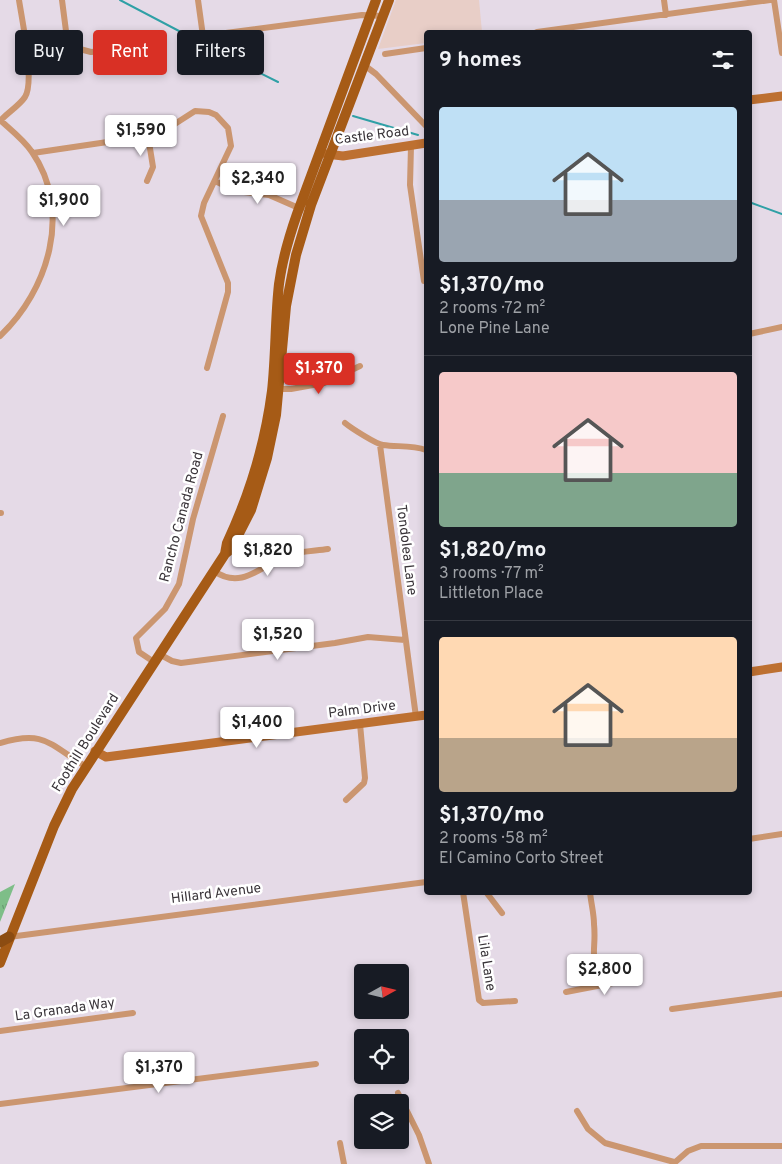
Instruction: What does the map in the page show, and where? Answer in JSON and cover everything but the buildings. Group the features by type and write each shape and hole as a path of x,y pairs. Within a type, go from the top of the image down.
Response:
{"main road":[{"name":"Foothill Boulevard","path":"0,963 3,938 54,826 85,766 225,554 232,549 257,493 272,436 282,268 325,154 376,0"},
{"name":"Foothill Boulevard","path":"325,154 364,66 389,0"}],"street":[{"path":"0,336 24,308 41,278 53,226 48,187 33,153 0,121 22,100 28,90 20,0"},
{"path":"62,0 66,31 76,48 93,52"},
{"path":"198,0 202,30"},
{"path":"664,0 666,14"},
{"path":"551,30 770,0"},
{"path":"774,0 780,28 782,53"},
{"path":"251,30 371,15 383,16"},
{"path":"385,54 424,48"},
{"path":"364,66 376,74 424,124"},
{"path":"752,100 782,96"},
{"path":"33,153 148,136 167,129 195,111 209,112 216,115 225,124 231,140 229,150 204,203 201,216 224,273 228,292 206,368"},
{"path":"147,181 153,167 148,136"},
{"name":"Castle Road","path":"325,154 343,156 424,143"},
{"path":"411,146 410,185 424,281"},
{"path":"215,181 236,191 269,195 304,210"},
{"path":"752,333 782,327"},
{"path":"275,389 324,383 360,366"},
{"name":"Rancho Canada Road","path":"156,658 139,652 136,638 165,609 179,584 193,519 223,416"},
{"path":"345,424 380,445 424,450"},
{"name":"Tondolea Lane","path":"380,445 416,717"},
{"path":"214,571 224,578 233,580 247,576 287,556 328,549"},
{"path":"156,658 181,663 360,638 405,640"},
{"path":"752,672 782,667"},
{"name":"Palm Drive","path":"95,751 106,757 424,716"},
{"path":"346,800 364,783 366,778 360,724"},
{"path":"0,743 30,736 45,739 85,766"},
{"path":"752,839 782,834"},
{"name":"Hillard Avenue","path":"3,938 424,882"},
{"name":"Lila Lane","path":"463,895 479,1000 483,1003 515,1001"},
{"path":"488,895 502,913"},
{"path":"590,895 594,926 593,958 597,972 608,984"},
{"path":"566,992 608,984 623,980 634,974"},
{"path":"672,1009 782,994"},
{"name":"La Granada Way","path":"0,1031 133,1013"},
{"path":"0,1104 316,1064"},
{"path":"398,1093 422,1142 429,1164"},
{"path":"577,1111 588,1129 605,1143 673,1163 688,1151 701,1146 782,1146"},
{"path":"340,1143 344,1164"}],"shaded area":[{"path":"396,0 479,0 482,30 424,30 424,43 378,49"}],"green space":[{"path":"15,884 0,922 0,892"}],"waterway":[{"path":"120,0 177,30"},
{"path":"264,75 278,82"},
{"path":"353,116 418,135"},
{"path":"752,203 782,214"}]}
